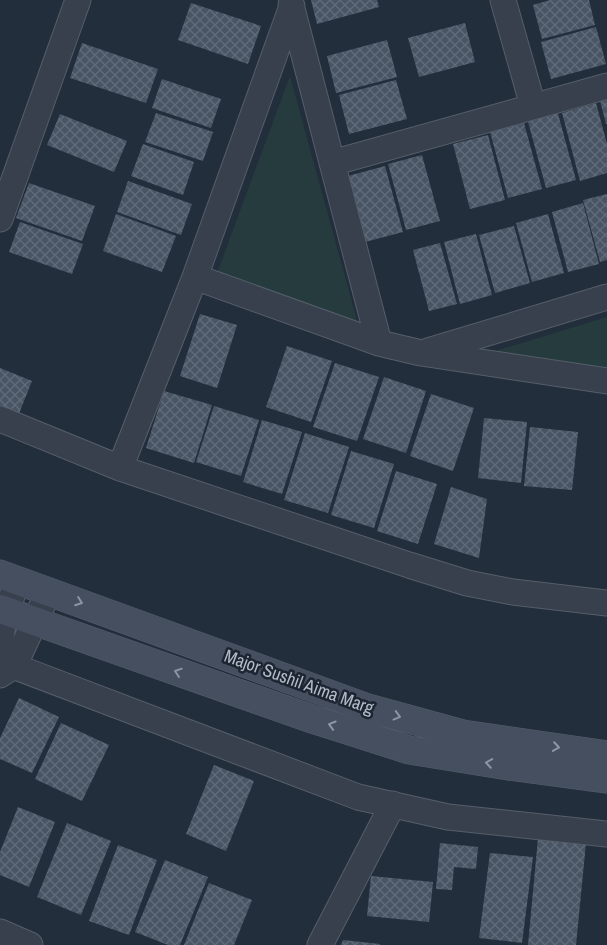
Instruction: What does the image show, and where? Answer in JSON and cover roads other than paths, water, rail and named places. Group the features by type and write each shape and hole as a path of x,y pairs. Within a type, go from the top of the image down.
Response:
{"street":[{"path":"0,219 78,0"},
{"path":"502,0 533,106"},
{"path":"291,3 379,343"},
{"path":"120,468 195,277 291,3"},
{"path":"332,163 607,86"},
{"path":"195,277 379,343 421,353 607,381"},
{"path":"421,353 607,297"},
{"path":"0,419 120,468 409,565 467,582 513,592 607,603"},
{"path":"0,641 9,577"},
{"name":"Major Sushil Aima Marg","path":"9,577 368,708 463,734 607,755"},
{"path":"49,591 34,622 4,667 358,797 448,816 607,834"},
{"name":"Major Sushil Aima Marg","path":"3,610 312,719 409,750 508,766 607,778"},
{"path":"320,945 393,804"},
{"path":"0,932 30,945"}]}
